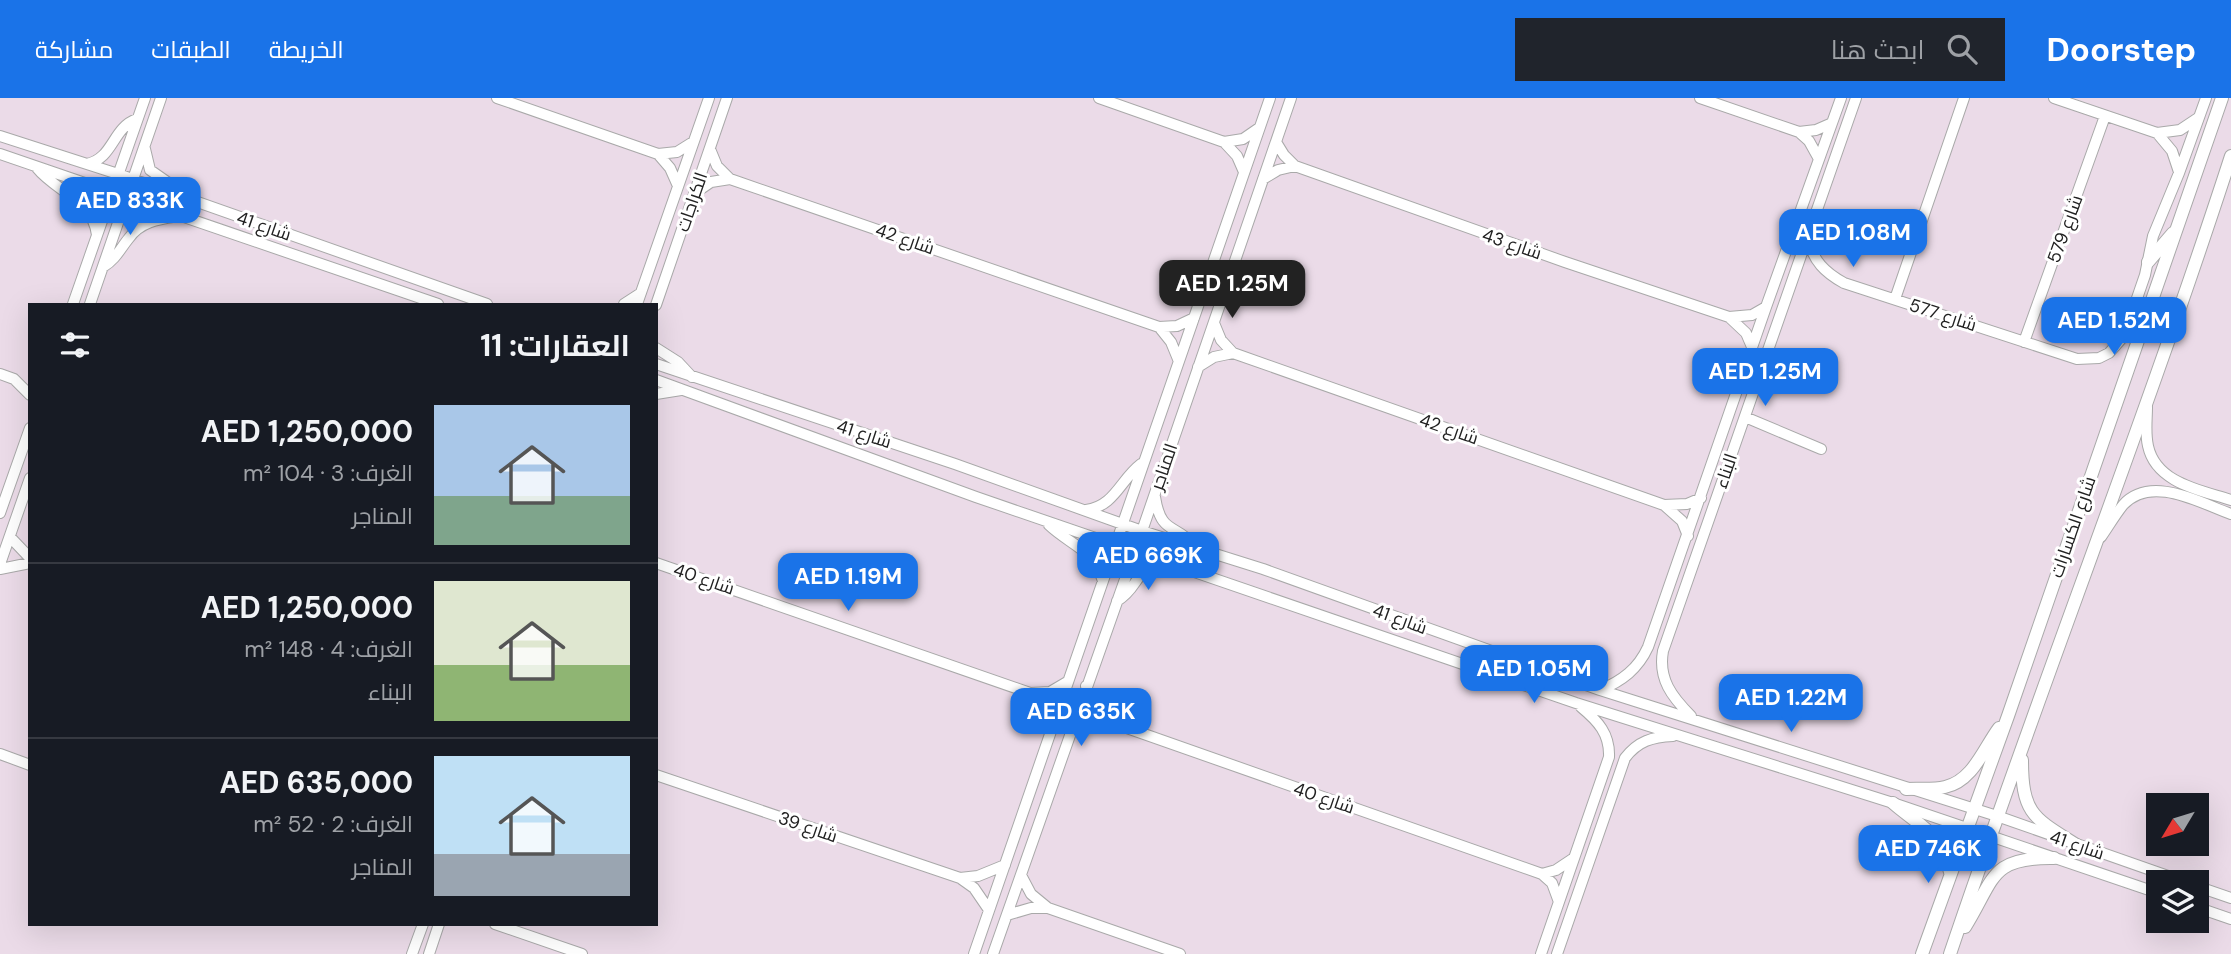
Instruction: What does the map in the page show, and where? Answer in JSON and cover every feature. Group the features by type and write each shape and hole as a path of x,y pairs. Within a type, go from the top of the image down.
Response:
{"street":[{"path":"73,303 145,98"},
{"path":"90,303 161,98"},
{"path":"497,98 658,154 677,152 694,142"},
{"name":"الكراجات","path":"637,303 709,98"},
{"name":"الكراجات","path":"657,303 727,98"},
{"path":"1099,98 1224,142 1237,156 1244,172"},
{"name":"المناجر","path":"974,954 1270,98"},
{"name":"المناجر","path":"993,954 1291,98"},
{"path":"1700,98 1799,132 1816,130 1832,123"},
{"name":"البناء","path":"1600,690 1630,673 1645,654 1841,98"},
{"name":"البناء","path":"1692,718 1669,691 1661,660 1856,98"},
{"path":"1895,299 1964,98"},
{"path":"2054,98 2157,133 2180,130 2200,116"},
{"path":"2148,262 2153,236 2206,98"},
{"name":"شارع الكسارات","path":"1922,954 2008,716 2222,98"},
{"name":"شارع 579","path":"2024,342 2105,116"},
{"path":"86,164 103,157 121,129 137,119"},
{"path":"1224,142 1243,138 1259,128"},
{"path":"1799,132 1819,159"},
{"path":"2157,133 2172,151 2179,173"},
{"name":"شارع 41","path":"0,136 133,179 484,303"},
{"path":"1276,142 1295,166"},
{"path":"145,145 150,170 173,186 177,195"},
{"path":"710,149 717,166 730,179"},
{"name":"شارع 41","path":"0,154 435,303"},
{"path":"658,154 670,168 678,186"},
{"name":"شارع الكسارات","path":"1951,951 1997,816 2098,542 2228,172 2231,156"},
{"path":"36,166 48,180 82,204 94,223 97,236"},
{"path":"1263,179 1278,170 1295,166"},
{"name":"شارع 43","path":"1295,166 1540,254 1729,317"},
{"path":"695,193 711,183 730,179"},
{"name":"شارع 42","path":"730,179 1159,327"},
{"path":"103,267 117,256 139,227 152,221 181,216"},
{"path":"2148,262 2176,230"},
{"name":"شارع 577","path":"1808,239 1820,266 1844,283 2077,359 2099,358 2118,346 2124,336 2148,262"},
{"path":"626,303 641,293"},
{"path":"1729,317 1752,315 1766,307"},
{"path":"1729,317 1746,333 1752,347"},
{"path":"1159,327 1177,326 1194,318"},
{"path":"1214,323 1221,340 1233,353"},
{"path":"1159,327 1171,342 1178,359"},
{"path":"658,349 678,362 692,377"},
{"path":"1198,367 1214,357 1233,353"},
{"name":"شارع 42","path":"1233,353 1664,505 1687,504 1701,498"},
{"name":"شارع 41","path":"658,365 955,464 1142,531 1263,569 1600,690 1997,816 2149,870"},
{"path":"0,374 14,379 28,378"},
{"path":"14,379 28,393"},
{"name":"شارع 41","path":"658,381 1045,520 1576,703 1893,803 2146,889"},
{"path":"658,394 683,390"},
{"path":"2147,399 2148,446 2156,464 2171,478 2231,500"},
{"path":"1745,417 1821,449"},
{"path":"0,513 28,434"},
{"name":"المناجر","path":"1084,510 1110,500 1128,476 1143,462"},
{"path":"28,484 0,567 28,563"},
{"path":"2098,542 2123,505 2142,493 2164,491 2231,514"},
{"path":"1155,495 1158,514 1163,522 1189,539 1197,548"},
{"path":"1664,505 1682,521 1688,536"},
{"path":"1045,520 1089,554 1103,581"},
{"path":"10,537 28,556"},
{"name":"شارع 40","path":"658,564 1030,693"},
{"path":"1116,601 1127,594 1144,570 1153,566 1176,565"},
{"path":"1030,693 1050,692 1067,682"},
{"path":"1086,687 1093,706 1107,721"},
{"path":"1030,693 1044,709 1051,728"},
{"path":"1541,954 1607,765 1609,750 1606,736 1599,723 1576,703"},
{"path":"1906,789 1945,788 1962,780 2008,716"},
{"path":"1070,732 1087,723 1107,721"},
{"name":"شارع 40","path":"1107,721 1542,874"},
{"path":"1557,954 1625,758 1647,739 1682,736"},
{"path":"2022,752 2022,786 2028,807 2045,825 2078,846"},
{"path":"0,754 28,764"},
{"name":"شارع 39","path":"658,776 960,878 974,888 989,910"},
{"path":"1893,803 1935,835 1944,850 1950,873"},
{"path":"1559,902 1555,889 1542,874 1556,870 1574,858"},
{"path":"1951,951 1993,877 2003,867 2028,858 2054,858"},
{"path":"960,878 987,873 1005,865"},
{"path":"1021,874 1031,894 1048,908"},
{"path":"2209,890 2231,898"},
{"path":"1007,915 1031,908 1048,908 1180,954"},
{"path":"2209,911 2231,919"},
{"path":"412,954 422,926"},
{"path":"429,954 440,926"},
{"path":"501,926 582,954"}],"shaded area":[{"path":"0,98 2231,98 2231,954 0,954"}]}
